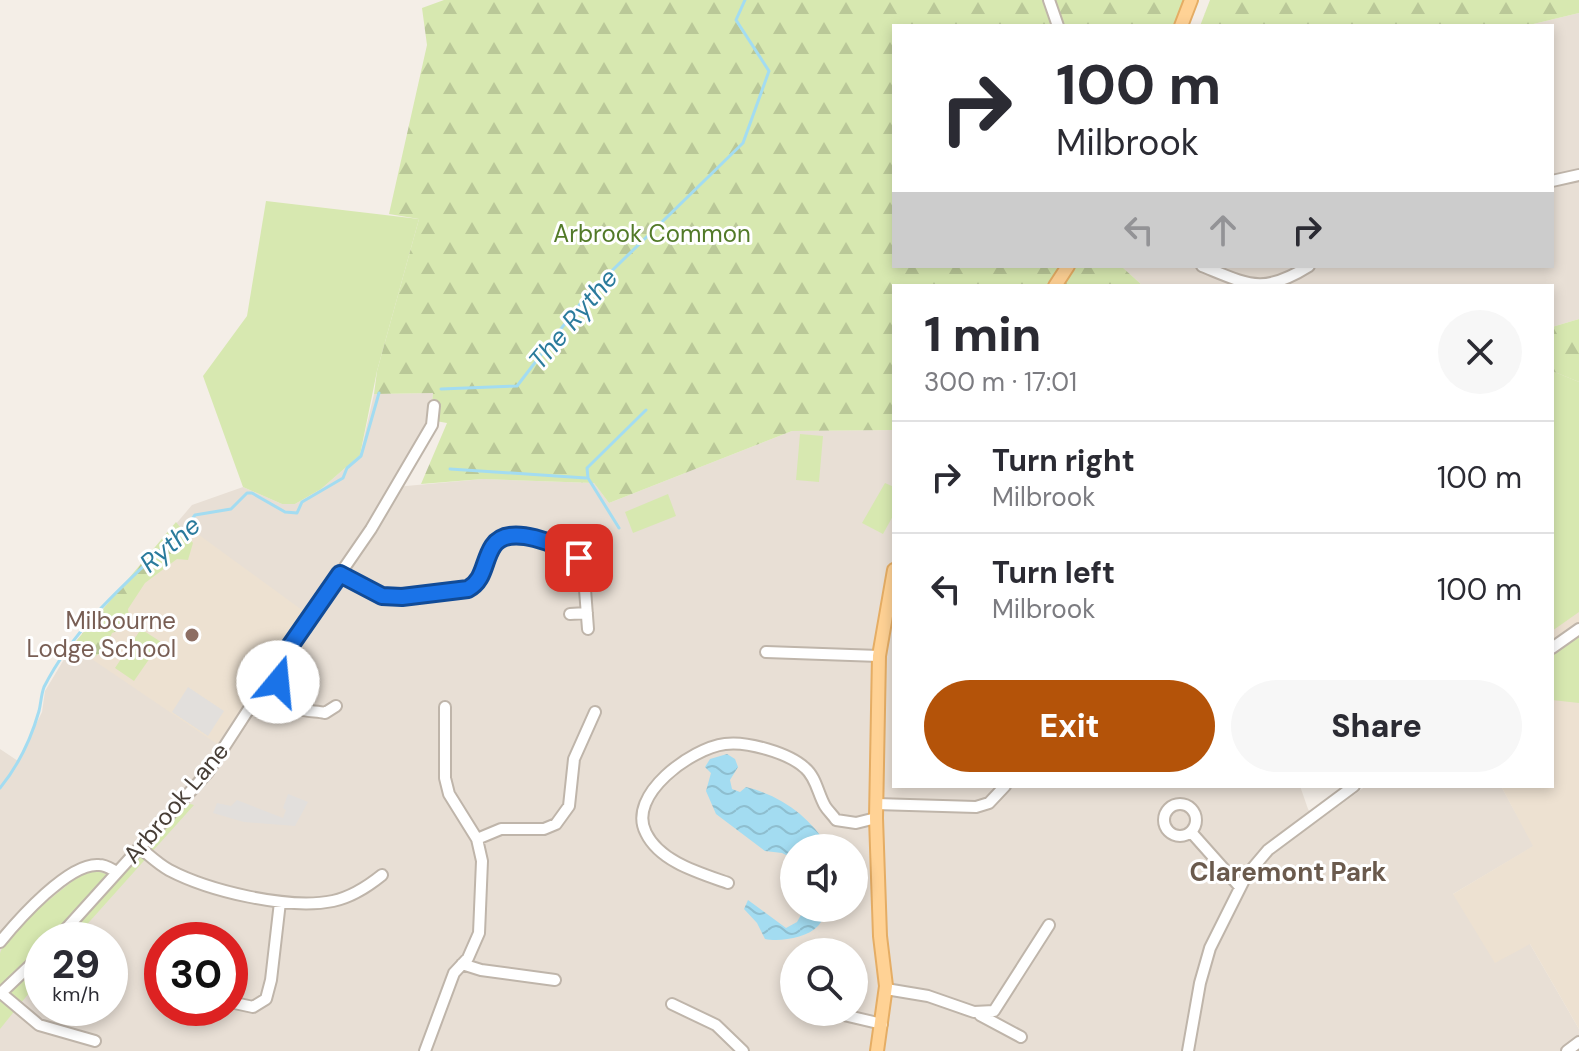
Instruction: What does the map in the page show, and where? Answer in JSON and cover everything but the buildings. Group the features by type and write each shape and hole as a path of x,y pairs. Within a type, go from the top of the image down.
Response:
{"main road":[{"path":"1182,24 1191,0"},
{"path":"877,1051 886,989 880,936 876,818 879,656 892,581"}],"street":[{"path":"1049,0 1057,24"},
{"path":"1554,181 1579,175"},
{"path":"1207,268 1252,284"},
{"path":"1270,284 1283,281 1306,268"},
{"name":"Arbrook Lane","path":"72,922 208,772 270,675 371,529 432,425 434,406"},
{"path":"340,574 382,596 402,597 468,589 480,578 493,545 504,536 521,534 579,558 583,563 588,629"},
{"path":"570,614 587,613"},
{"path":"1554,647 1579,629"},
{"path":"766,652 879,656"},
{"path":"270,675 282,687 289,703 296,708 328,718 336,706"},
{"path":"425,1051 454,973 475,944 481,922 482,861 477,839 447,786 445,707"},
{"path":"477,839 501,829 544,829 556,824 569,806 574,759 595,712"},
{"path":"728,883 672,859 645,833 641,814 649,796 664,777 693,755 724,744 750,744 806,768 836,820 856,823 876,818"},
{"path":"876,804 976,807 989,803 1003,788"},
{"path":"1188,1051 1200,983 1210,948 1240,887 1268,850 1351,788"},
{"path":"1191,832 1240,887"},
{"path":"139,847 169,870 199,882 242,895 297,904 335,900 367,887 382,875"},
{"name":"Arbrook Lane","path":"0,942 16,922 77,870 99,864 117,872"},
{"path":"248,1006 253,1007 266,999 280,902"},
{"path":"974,1012 994,1011 1049,925"},
{"path":"462,964 481,970 555,980"},
{"path":"24,971 0,994 39,1025 95,1041"},
{"path":"886,989 928,996 974,1012 1021,1037"},
{"path":"672,1004 716,1025 743,1051"},
{"path":"868,1021 882,1024"},
{"path":"1567,1051 1579,1042"}],"shaded area":[{"path":"1579,13 1579,319 1554,326 1554,284 1141,284 1123,268 1554,268 1554,24 1533,24"},
{"path":"1554,372 1579,382 1579,1029 1530,944 1495,963 1453,894 1533,846 1502,788 1554,788"},
{"path":"433,393 430,420 395,487 483,479 594,483 609,503 792,431 892,430 892,788 1301,788 1308,809 1317,822 1363,788 1502,788 1534,846 1453,894 1530,944 1579,1029 1579,1047 1572,1051 0,1051 0,749 18,761 42,712 45,691 72,646 192,505 243,487 282,504 295,504 321,489 360,455 374,394"},
{"name":"Milbourne Lodge School","path":"188,527 306,613 217,744 80,651"},
{"path":"188,687 224,711 208,736 172,712"},
{"path":"288,794 308,802 295,826 244,822 213,813 217,803 231,806 237,800 283,818"}],"green space":[{"name":"Arbrook Common","path":"444,0 1188,0 1178,24 892,24 892,268 1064,268 1052,284 892,284 892,430 792,431 609,503 594,483 483,479 421,484 447,423 430,420 433,393 374,394 377,371 419,219 389,214 427,45 422,8"},
{"path":"1210,0 1579,0 1579,13 1533,24 1201,24"},
{"path":"266,201 419,219 377,371 360,455 321,489 295,504 282,504 243,487 203,376 247,316"},
{"path":"1073,268 1123,268 1141,284 1062,284"},
{"path":"1579,319 1579,382 1554,372 1554,326"},
{"path":"1554,372 1579,382 1579,612 1554,630"},
{"path":"800,434 823,436 819,482 796,480"},
{"path":"885,483 892,486 892,518 883,534 862,523"},
{"path":"668,494 676,516 633,533 625,512"},
{"path":"176,522 193,543 188,560 177,559 145,583 128,609 130,626 112,633 105,650 91,659 72,646"},
{"path":"141,629 161,642 134,681 115,668"},
{"path":"1579,635 1579,703 1554,700 1554,654"},
{"path":"187,803 194,805 89,922 24,922 91,869 118,878"},
{"path":"23,923 24,999 0,1029 0,954"}],"water":[{"path":"727,754 735,759 738,767 730,780 732,789 740,792 746,787 783,802 819,834 780,834 780,853 765,851 716,814 706,791 711,773 705,767 710,759"},
{"path":"748,900 786,928 797,922 820,922 807,934 765,939 757,923 744,909"}],"waterway":[{"name":"The Rythe","path":"441,389 517,386 587,295 743,143 769,71 736,20 745,0"},
{"name":"Rythe","path":"0,788 28,742 44,687 57,663 108,600 195,515 231,509 247,493 285,512 297,513 302,502 343,478 347,468 361,456 379,393"},
{"path":"619,528 588,478 587,468 646,410"},
{"path":"450,469 586,478"}],"place":[{"name":"Milbourne Lodge School","path":"192,635"}],"district":[{"name":"Claremont Park","path":"1288,872"}],"route":[{"path":"278,682 270,675 340,574 382,596 402,597 468,589 480,578 493,545 504,536 513,534 521,534 579,558"}]}
